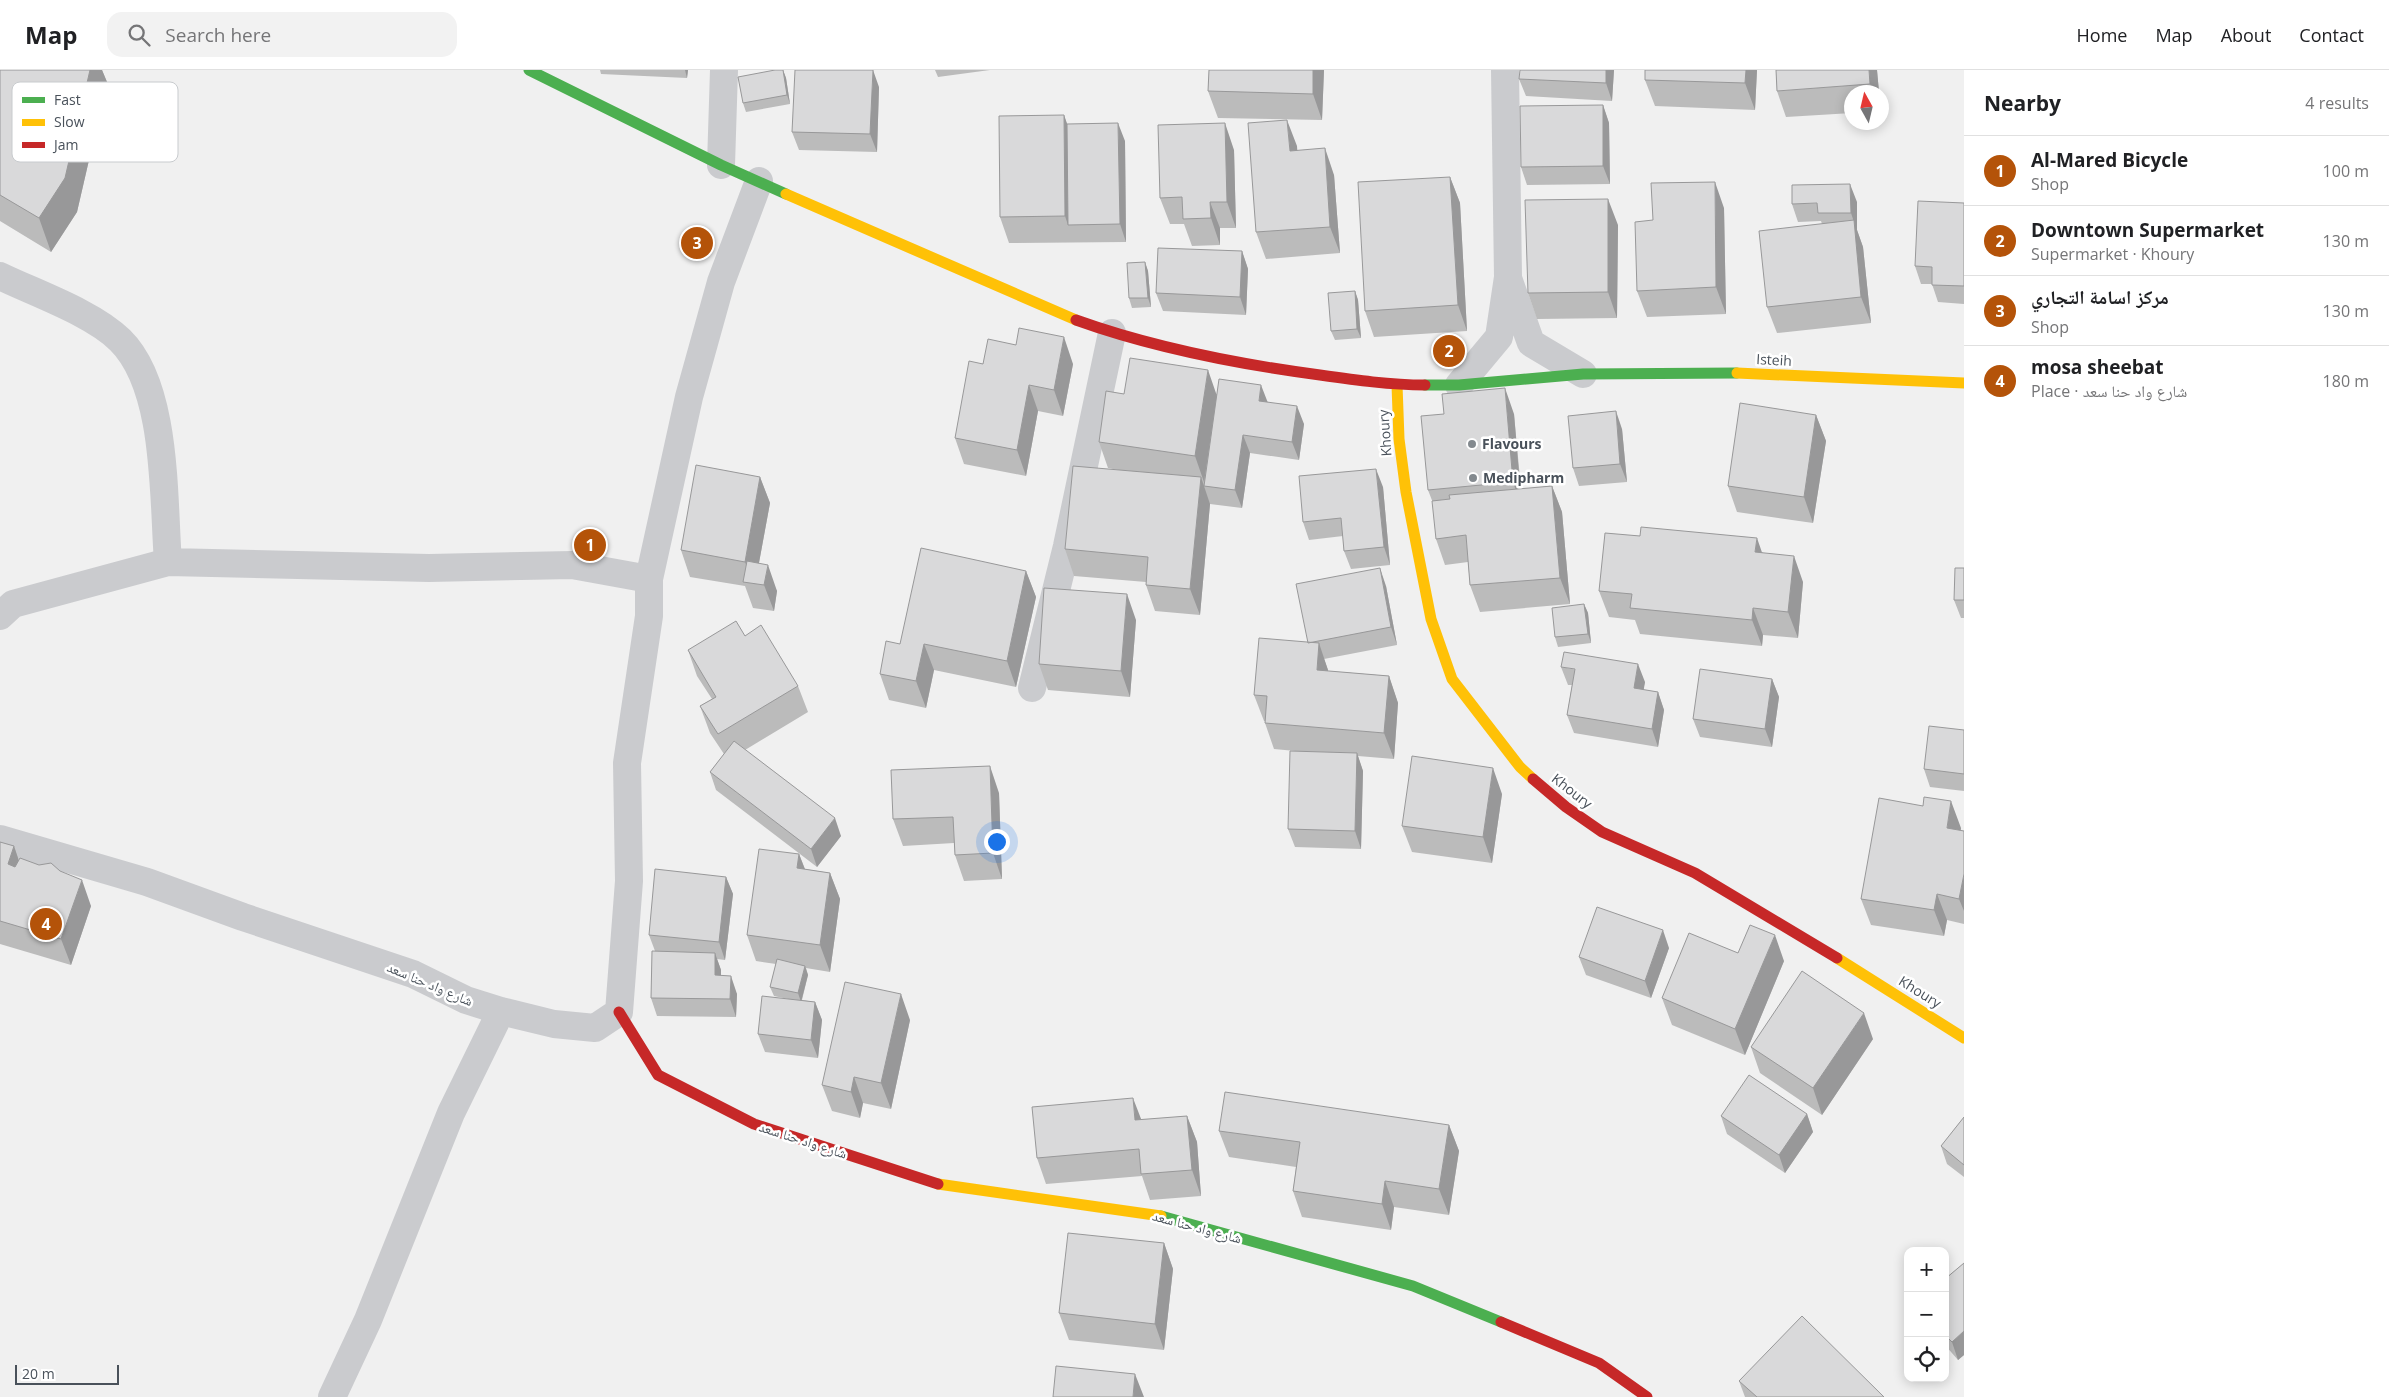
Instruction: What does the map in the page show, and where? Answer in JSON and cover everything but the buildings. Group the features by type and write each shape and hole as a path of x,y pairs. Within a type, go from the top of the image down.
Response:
{"street":[{"name":"Isteih","path":"529,70 721,165 1059,314 1112,333 1250,366 1397,386 1459,385 1584,374 1714,372 1964,383"},
{"path":"721,165 724,70"},
{"path":"1459,385 1499,337 1508,277 1505,70"},
{"path":"619,1012 629,880 627,763 649,616 649,579 691,388 721,282 759,181"},
{"path":"0,276 92,320 120,340 140,369 151,397 159,433 168,562"},
{"path":"1508,277 1531,343 1584,374"},
{"path":"1032,688 1067,546 1112,333"},
{"name":"Khoury","path":"1397,386 1399,439 1406,492 1430,619 1452,679 1520,768 1566,807 1602,832 1695,873 1796,932 1964,1038"},
{"path":"0,616 13,604 168,562 429,568 572,565 649,579"},
{"name":"شارع واد حنا سعد","path":"0,839 147,882 243,917 413,974 466,1000 500,1011 554,1024 595,1028 619,1012 658,1075 754,1124 937,1184 1153,1214 1413,1286 1599,1363 1647,1397"},
{"path":"332,1397 368,1320 451,1113 500,1011"}],"traffic: fast":[{"path":"529,70 721,165 786,194"},
{"path":"1425,385 1459,385 1583,374 1737,373"},
{"path":"1161,1216 1413,1286 1501,1322"}],"traffic: slow":[{"path":"786,194 1076,320"},
{"path":"1737,373 1964,383"},
{"path":"1397,385 1399,439 1406,492 1431,619 1452,679 1520,767 1533,779"},
{"path":"1837,958 1964,1038"},
{"path":"938,1184 1161,1216"}],"traffic: jam":[{"path":"1076,320 1135,339 1227,360 1289,371 1359,380 1425,385"},
{"path":"1533,779 1566,807 1602,832 1695,873 1837,958"},
{"path":"619,1012 658,1075 754,1124 938,1184"},
{"path":"1501,1322 1599,1363 1647,1397"}],"place":[{"name":"مركز اسامة التجاري","path":"697,243"},
{"name":"Downtown Supermarket","path":"1449,351"},
{"name":"Flavours","path":"1472,444"},
{"name":"Medipharm","path":"1473,478"},
{"name":"Al-Mared Bicycle","path":"590,545"},
{"name":"mosa sheebat","path":"46,924"}]}
